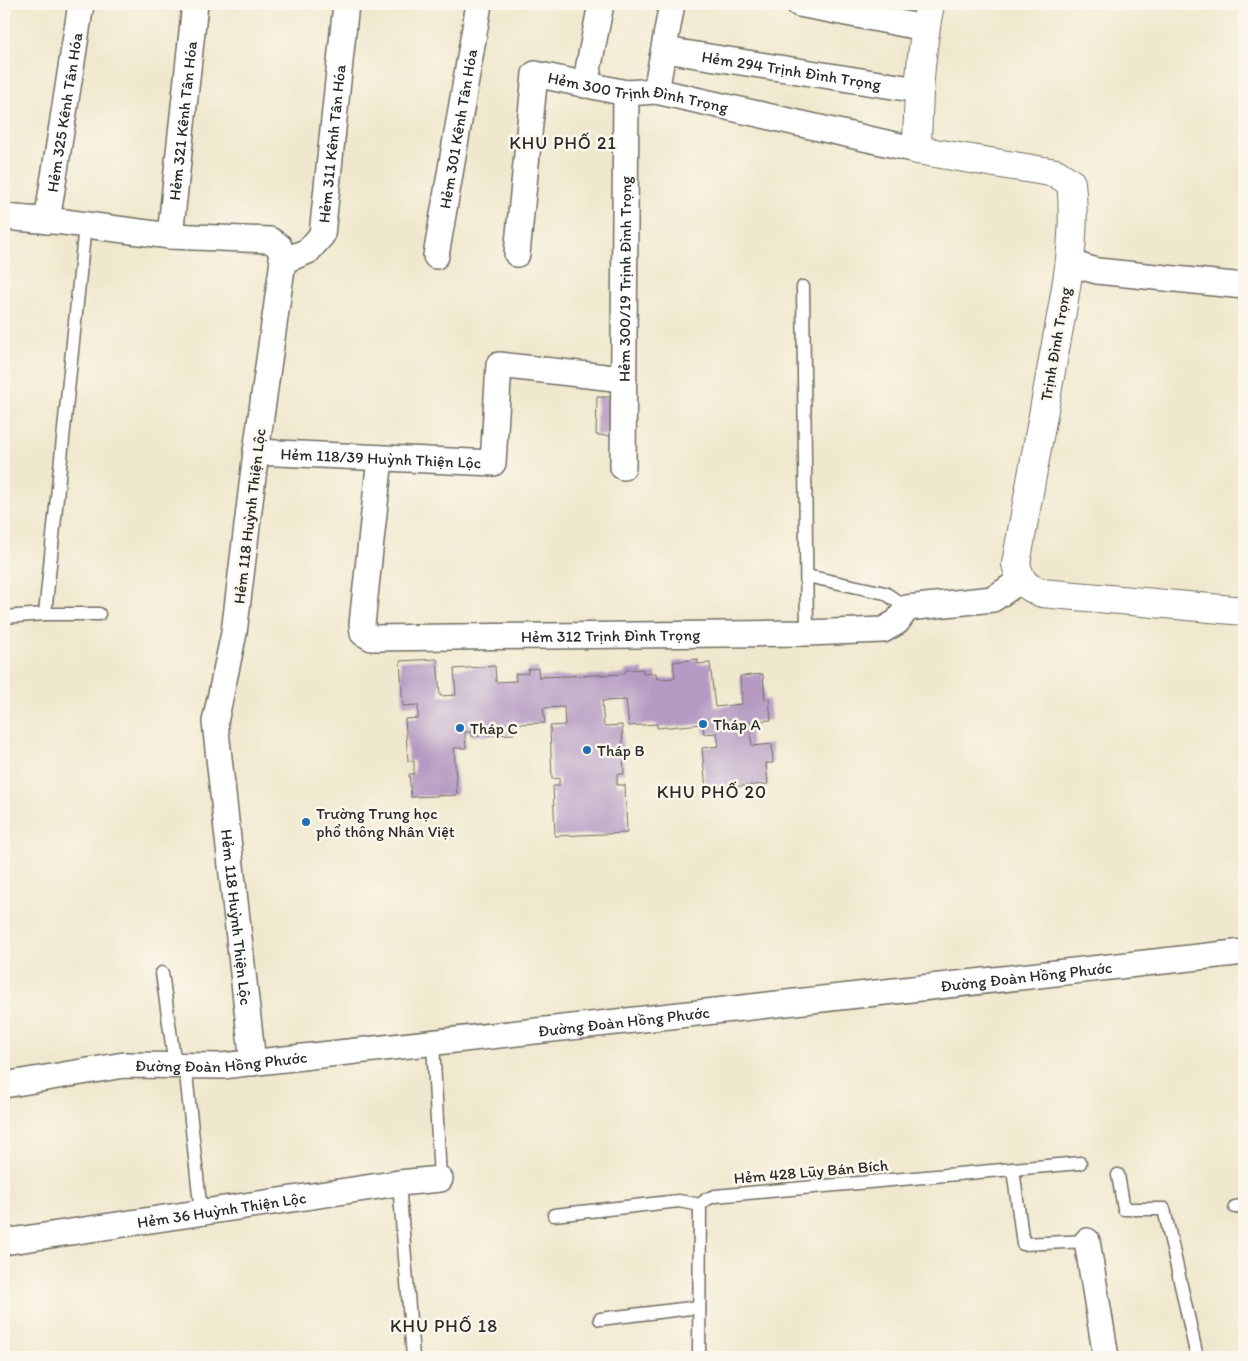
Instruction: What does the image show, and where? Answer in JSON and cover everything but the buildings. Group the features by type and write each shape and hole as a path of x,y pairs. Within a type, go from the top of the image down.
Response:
{"street":[{"name":"Hẻm 325 Kênh Tân Hóa","path":"47,221 81,4"},
{"name":"Hẻm 321 Kênh Tân Hóa","path":"170,236 195,4"},
{"name":"Hẻm 311 Kênh Tân Hóa","path":"283,261 308,251 322,235 346,4"},
{"name":"Hẻm 301 Kênh Tân Hóa","path":"436,256 480,4"},
{"path":"585,85 600,4"},
{"path":"656,91 672,4"},
{"path":"799,4 928,16 918,90 917,150"},
{"name":"Hẻm 294 Trịnh Đình Trọng","path":"665,50 918,90"},
{"name":"Hẻm 300 Trịnh Đình Trọng","path":"517,254 534,74 626,93 656,91 917,150"},
{"name":"Hẻm 300/19 Trịnh Đình Trọng","path":"623,467 626,93"},
{"name":"Trịnh Đình Trọng","path":"917,150 1056,173 1071,183 1074,205 1068,263 1060,326 1016,564 1021,580"},
{"path":"4,217 170,236 270,240 279,246 283,261"},
{"name":"Hẻm 118 Huỳnh Thiện Lộc","path":"253,1063 215,722 234,633 256,452 283,261"},
{"path":"1068,263 1097,271 1244,286"},
{"name":"Hẻm 118/39 Huỳnh Thiện Lộc","path":"256,452 493,463 499,365 623,379"},
{"name":"Hẻm 312 Trịnh Đình Trọng","path":"380,458 362,624 363,633 372,638 807,633 883,630 897,622 907,608"},
{"path":"907,608 993,599 1021,580 1031,589 1042,593 1244,611"},
{"name":"Đường Đoàn Hồng Phước","path":"4,1085 124,1065 222,1066 253,1063 1244,952"},
{"name":"Hẻm 36 Huỳnh Thiện Lộc","path":"4,1242 440,1178"},
{"path":"1087,1240 1106,1357"}],"lane":[{"path":"45,614 85,225"},
{"path":"804,287 807,633"},
{"path":"807,576 885,593 907,608"},
{"path":"4,617 45,614 99,614"},
{"path":"162,973 180,1066 202,1213"},
{"path":"433,1042 440,1178"},
{"name":"Hẻm 428 Lũy Bán Bích","path":"700,1204 715,1196 1080,1163"},
{"path":"1013,1169 1023,1244 1087,1240"},
{"path":"1118,1175 1124,1209 1164,1209 1197,1357"},
{"path":"399,1183 413,1357"},
{"path":"554,1215 679,1201 700,1204 699,1357"},
{"path":"600,1319 699,1307"}],"place":[{"name":"Tháp A","path":"703,724"},
{"name":"Tháp C","path":"460,728"},
{"name":"Tháp B","path":"587,750"},
{"name":"Trường Trung học phổ thông Nhân Việt","path":"306,822"}],"district":[{"name":"KHU PHỐ 21","path":"563,143"},
{"name":"KHU PHỐ 20","path":"712,792"},
{"name":"KHU PHỐ 18","path":"444,1326"}]}
